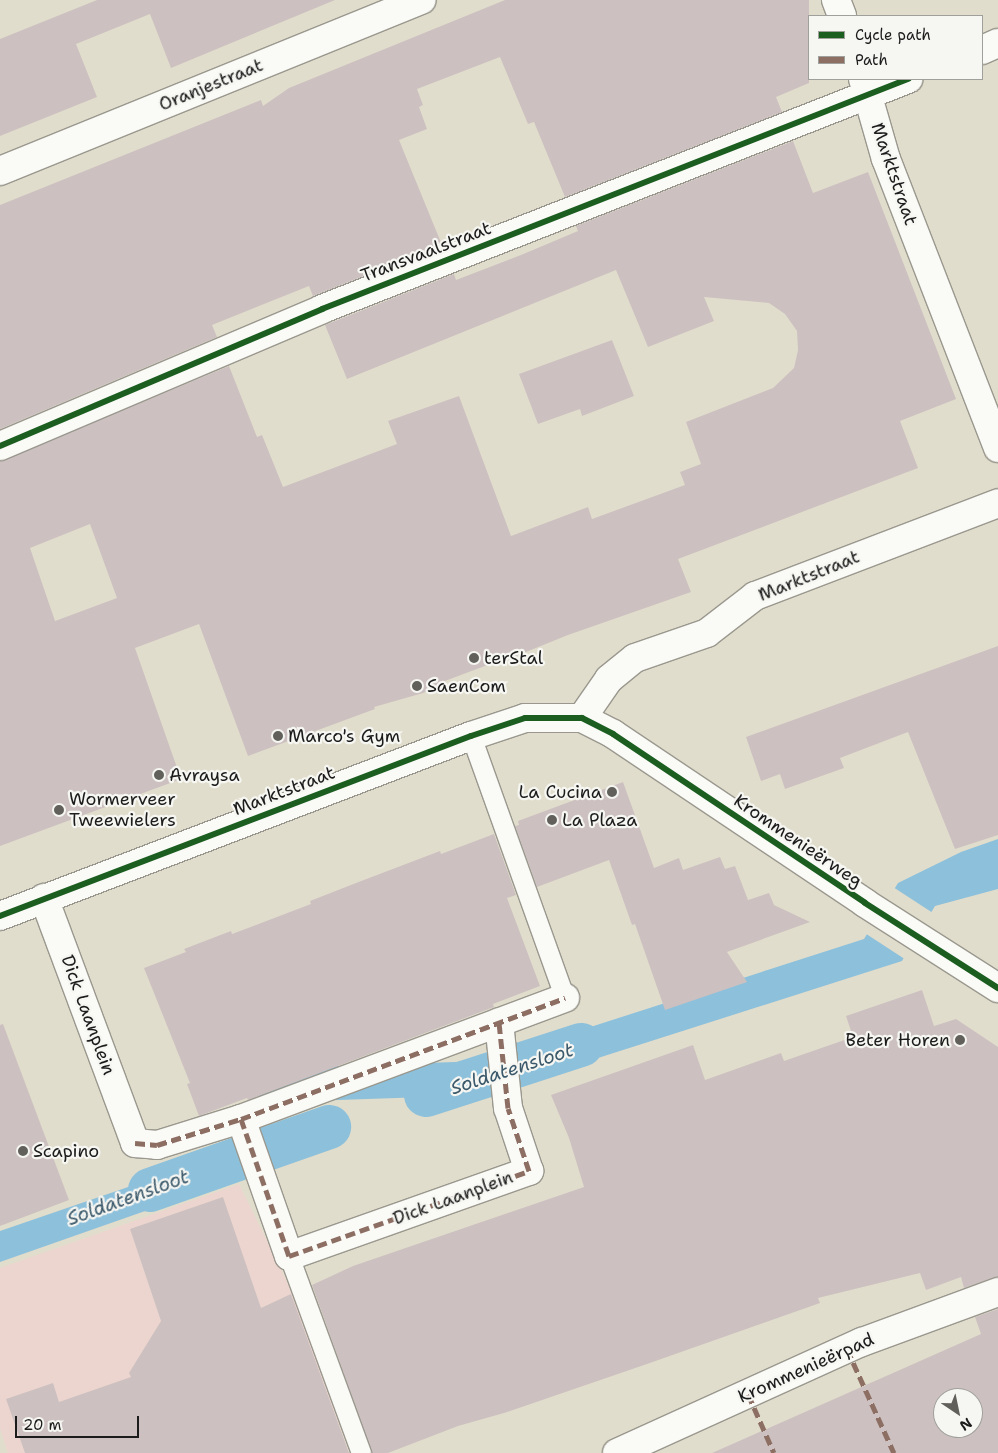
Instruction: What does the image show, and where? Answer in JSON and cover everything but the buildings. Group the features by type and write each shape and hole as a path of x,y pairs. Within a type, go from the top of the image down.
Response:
{"street":[{"name":"Oranjestraat","path":"0,171 422,0"},
{"path":"836,0 842,15"},
{"path":"983,50 998,43"},
{"name":"Transvaalstraat","path":"0,446 322,309 865,87 903,80"},
{"name":"Marktstraat","path":"865,87 886,159 998,448"},
{"name":"Marktstraat","path":"0,916 472,736 525,718 582,718 609,679 635,658 707,633 755,596 998,503"},
{"name":"Krommenieërweg","path":"582,718 613,734 865,903 998,988"},
{"name":"Dick Laanplein","path":"44,898 135,1143 157,1144 245,1131 499,1022 565,998"},
{"name":"Dick Laanplein","path":"289,1256 529,1171 508,1108 499,1022"},
{"path":"245,1131 289,1256"},
{"name":"Krommenieërpad","path":"617,1453 862,1342 998,1292"}],"lane":[{"name":"Dick Laanplein","path":"472,736 565,998"},
{"path":"289,1256 361,1453"}],"shaded area":[{"path":"239,1184 295,1298 349,1453 8,1453 0,1428 0,1268"}],"water":[{"path":"998,839 998,889 935,906 902,961 529,1080 519,1050 864,939 898,883 961,852"},
{"path":"483,1061 484,1095 258,1103 257,1069"},
{"path":"198,1163 222,1184 0,1262 0,1231"}],"pier":[{"path":"893,887 934,914 905,959 864,932"}],"waterway":[{"name":"Soldatensloot","path":"426,1095 581,1045"},
{"name":"Soldatensloot","path":"150,1190 329,1127"}],"marked path":[{"path":"135,1143 157,1145 241,1119 565,998"},
{"path":"241,1119 289,1256 529,1171 508,1108 499,1022"},
{"path":"847,1349 894,1453"},
{"path":"748,1394 774,1453"}],"cycle path":[{"path":"0,446 322,309 905,80"},
{"path":"0,916 471,736 525,718 582,718 613,734 865,903 998,988"}],"place":[{"name":"terStal","path":"474,658"},
{"name":"SaenCom","path":"417,686"},
{"name":"Marco's Gym","path":"278,736"},
{"name":"Avraysa","path":"159,775"},
{"name":"La Cucina","path":"612,792"},
{"name":"Wormerveer Tweewielers","path":"59,810"},
{"name":"La Plaza","path":"552,820"},
{"name":"Beter Horen","path":"960,1040"},
{"name":"Scapino","path":"23,1151"}]}
